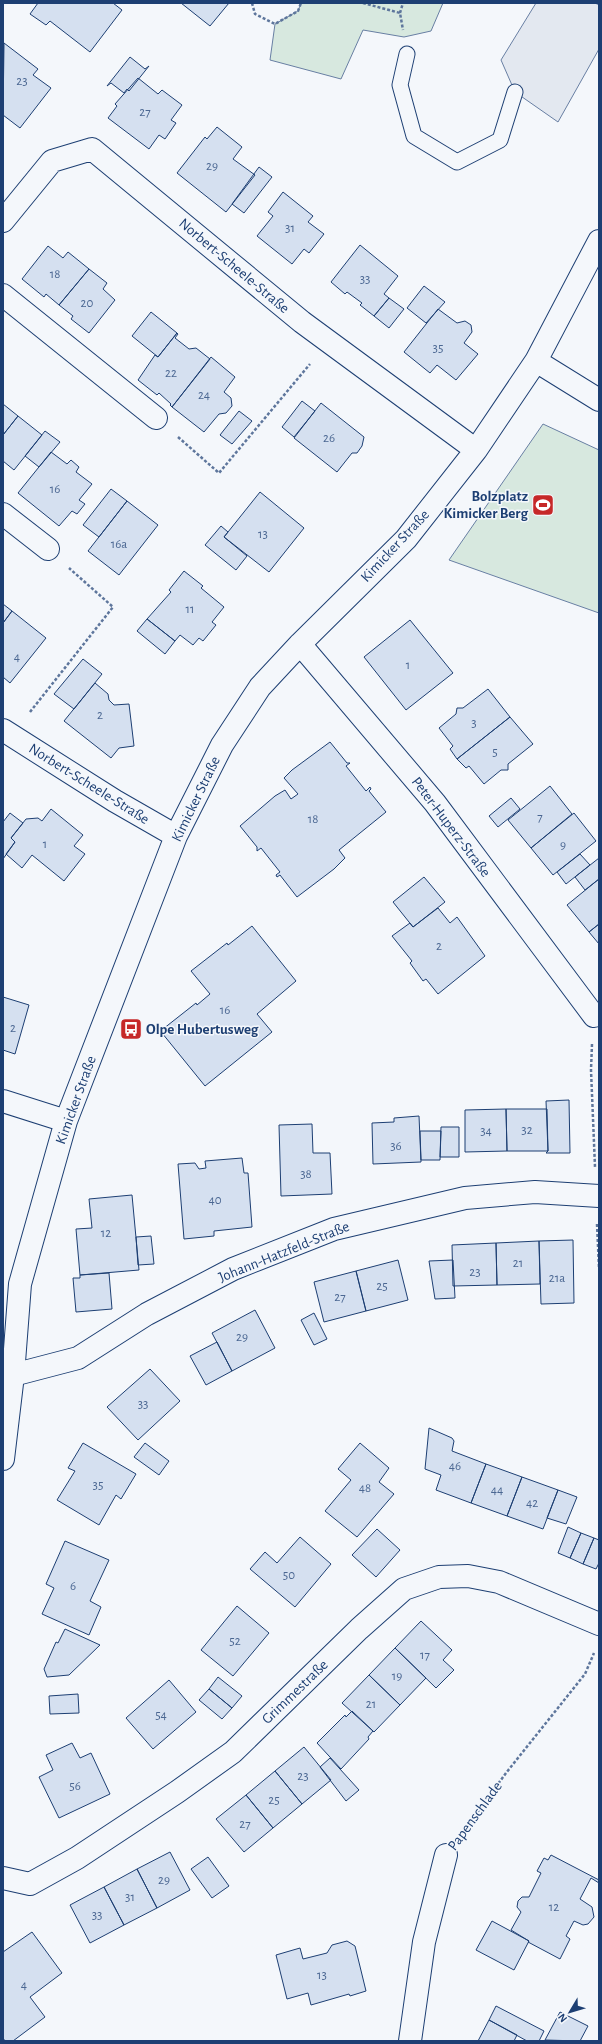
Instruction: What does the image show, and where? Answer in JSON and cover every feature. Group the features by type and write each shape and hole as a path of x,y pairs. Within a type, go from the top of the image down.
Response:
{"street":[{"name":"Norbert-Scheele-Straße","path":"3,221 52,161 92,149 302,322 476,450"},
{"name":"Kimicker Straße","path":"3,1460 13,1375 20,1284 66,1121 176,836 222,745 260,688 300,644 406,539 476,450 536,360 599,241"},
{"path":"3,295 156,418"},
{"path":"536,360 599,400"},
{"path":"3,514 48,549"},
{"name":"Peter-Huperz-Straße","path":"300,644 435,803 594,1016"},
{"name":"Norbert-Scheele-Straße","path":"8,733 115,801 176,836"},
{"path":"3,1101 66,1121"},
{"name":"Johann-Hatzfeld-Straße","path":"13,1375 78,1358 147,1314 233,1269 334,1229 465,1198 535,1192 598,1195"},
{"name":"Grimmestraße","path":"3,1878 30,1884 77,1858 233,1752 359,1629 404,1589 439,1577 468,1576 499,1582 599,1624"},
{"name":"Papenschlade","path":"410,2041 424,1942 446,1855"}],"lane":[{"path":"407,54 400,86 414,136 457,162 500,140 515,92"}],"path":[{"path":"252,3 255,14 275,24 298,11 302,3"},
{"path":"363,3 400,14"},
{"path":"403,3 400,14 407,54"},
{"path":"156,418 219,473 328,342"},
{"path":"8,733 113,607 48,549"},
{"path":"594,1016 591,1070 598,1195 599,1268"},
{"name":"Papenschlade","path":"446,1855 511,1767 584,1674 596,1649"}],"shaded area":[{"path":"301,3 443,3 431,31 404,37 363,30 341,79 270,60 275,24 298,11"},
{"path":"536,3 595,3 599,5 599,49 558,122 515,92 501,60"},
{"name":"Bolzplatz Kimicker Berg","path":"543,424 599,450 599,613 449,560"}],"building":[{"path":"38,3 113,3 122,10 90,52 50,21 46,25 30,14"},
{"path":"181,3 229,3 210,26"},
{"path":"4,43 38,69 33,75 51,88 20,128 3,115"},
{"path":"130,57 145,69 149,66 129,91 127,89 124,93 111,83 107,86"},
{"path":"138,78 158,94 162,90 182,105 171,120 176,123 165,139 159,135 149,149 108,118 117,106 115,104"},
{"path":"217,127 242,147 233,159 255,175 226,212 177,173 205,137 207,139"},
{"path":"259,167 272,177 244,213 232,204"},
{"path":"283,192 313,216 308,222 324,234 309,253 304,249 292,264 257,236 273,216 268,212"},
{"path":"360,245 398,276 384,294 389,298 374,316 360,305 362,303 347,292 345,294 331,282"},
{"path":"48,246 63,258 68,252 89,269 59,305 46,294 44,297 22,279"},
{"path":"89,269 107,283 103,289 115,300 89,333 71,319 73,316 59,305"},
{"path":"424,286 445,302 426,323 407,308"},
{"path":"389,298 404,309 389,328 374,316"},
{"path":"438,309 457,323 465,321 471,325 472,332 464,343 478,354 456,380 437,365 430,373 404,352"},
{"path":"151,312 177,333 158,357 132,336"},
{"path":"177,333 178,334 175,338 189,349 196,348 210,359 172,407 170,405 171,404 159,393 157,395 138,380 155,355 158,357"},
{"path":"211,357 235,377 224,392 231,398 232,406 226,413 219,414 204,432 172,407"},
{"path":"302,401 315,411 294,437 282,427"},
{"path":"321,403 364,437 362,446 357,453 352,453 337,472 294,438"},
{"path":"3,404 18,416 3,435"},
{"path":"239,411 252,421 232,444 220,435"},
{"path":"18,416 42,435 14,470 3,461 3,435"},
{"path":"45,431 60,442 39,467 25,456"},
{"path":"51,452 67,464 71,460 79,467 76,472 92,484 79,500 85,504 77,514 72,511 59,526 18,493"},
{"path":"111,489 127,501 99,537 83,525"},
{"path":"260,492 304,528 269,572 224,537"},
{"path":"127,501 158,525 119,575 88,551"},
{"path":"221,526 228,532 224,537 247,556 236,570 205,545"},
{"path":"184,571 203,586 201,588 224,607 212,622 216,625 203,641 199,638 193,645 180,635 175,641 147,619 171,592 169,590"},
{"path":"3,604 12,611 3,623"},
{"path":"12,611 46,638 10,683 3,677 3,623"},
{"path":"147,619 175,641 165,654 137,631"},
{"path":"410,620 453,673 406,710 364,657"},
{"path":"83,659 102,674 74,709 54,694"},
{"path":"95,683 108,694 109,700 114,705 129,704 134,746 119,748 111,758 64,721"},
{"path":"488,689 510,717 457,759 450,749 453,746 439,728 456,714 457,708 463,708"},
{"path":"510,717 533,744 508,764 508,770 501,770 484,784 469,766 466,768 457,759"},
{"path":"330,742 347,763 350,763 346,766 366,791 370,787 371,789 369,791 386,812 339,850 345,858 334,869 297,897 280,875 277,877 276,875 280,872 261,848 257,851 257,847 240,826 275,796 285,790 291,799 298,794 284,778 292,770"},
{"path":"550,786 572,814 531,848 508,820"},
{"path":"511,798 520,809 498,827 489,816"},
{"path":"51,809 83,835 74,846 85,854 64,881 32,855 22,868 6,854 15,842 11,838 26,819 38,818 42,821"},
{"path":"10,813 23,823 11,838 15,842 3,859 3,822"},
{"path":"574,813 596,841 553,875 531,848"},
{"path":"580,854 590,865 566,884 557,872"},
{"path":"599,858 599,879 585,890 575,877"},
{"path":"424,877 445,902 413,927 393,902"},
{"path":"599,879 599,924 589,932 567,905"},
{"path":"438,908 450,923 457,917 485,956 438,994 426,979 423,981 410,963 412,961 392,936 410,923 413,927"},
{"path":"599,924 599,944 589,932"},
{"path":"252,926 296,981 257,1014 272,1032 205,1086 162,1033 165,1031 163,1029 210,994 191,971"},
{"path":"3,997 29,1005 15,1054 3,1050"},
{"path":"569,1100 570,1153 546,1153 548,1151 546,1101"},
{"path":"506,1109 547,1109 548,1151 507,1151"},
{"path":"506,1109 507,1151 465,1152 465,1110"},
{"path":"419,1116 421,1162 373,1164 372,1123 394,1122 394,1118"},
{"path":"312,1124 313,1153 330,1153 332,1194 281,1196 279,1125"},
{"path":"441,1127 459,1127 459,1157 440,1157"},
{"path":"420,1131 441,1131 440,1160 421,1160"},
{"path":"242,1158 244,1173 248,1173 252,1227 214,1231 214,1236 184,1239 178,1164 195,1163 199,1169 206,1168 205,1161"},
{"path":"132,1195 139,1270 80,1275 76,1229 92,1228 89,1199"},
{"path":"151,1236 154,1264 138,1265 136,1237"},
{"path":"573,1240 574,1303 541,1304 539,1241"},
{"path":"539,1241 540,1284 497,1285 496,1243"},
{"path":"496,1243 497,1285 453,1286 452,1245"},
{"path":"398,1260 408,1300 366,1311 356,1271"},
{"path":"453,1260 455,1298 435,1299 429,1261"},
{"path":"356,1271 366,1311 324,1322 314,1282"},
{"path":"109,1273 112,1309 76,1312 73,1278 80,1278 80,1275"},
{"path":"255,1310 275,1348 232,1371 212,1333"},
{"path":"314,1313 327,1339 314,1345 301,1320"},
{"path":"217,1342 232,1371 206,1385 190,1356"},
{"path":"150,1369 180,1401 138,1440 107,1407"},
{"path":"429,1428 452,1438 454,1441 452,1451 486,1464 471,1503 436,1490 441,1475 425,1469"},
{"path":"83,1443 136,1474 121,1499 116,1495 99,1525 57,1500 75,1471 68,1468"},
{"path":"145,1443 169,1461 159,1475 134,1457"},
{"path":"360,1443 389,1468 379,1482 394,1494 357,1537 325,1511 351,1480 338,1469"},
{"path":"486,1464 522,1477 507,1516 471,1503"},
{"path":"522,1477 558,1490 543,1529 507,1516"},
{"path":"558,1490 577,1497 566,1524 547,1518"},
{"path":"568,1527 581,1533 570,1558 558,1553"},
{"path":"377,1529 400,1550 376,1577 352,1555"},
{"path":"581,1533 594,1538 583,1564 570,1558"},
{"path":"300,1537 331,1564 295,1607 250,1569 265,1552 277,1563"},
{"path":"594,1538 599,1540 599,1563 596,1569 583,1564"},
{"path":"65,1541 109,1560 90,1601 101,1607 89,1635 42,1614 54,1588 46,1584"},
{"path":"237,1606 269,1633 233,1676 201,1650"},
{"path":"421,1621 452,1650 443,1660 454,1670 436,1688 395,1648"},
{"path":"65,1629 100,1645 69,1675 47,1677 44,1669 56,1642 58,1643"},
{"path":"395,1648 426,1678 400,1705 369,1675"},
{"path":"369,1675 400,1705 374,1732 342,1703"},
{"path":"218,1677 242,1696 232,1708 209,1689"},
{"path":"169,1680 196,1712 153,1749 126,1718"},
{"path":"209,1689 232,1708 222,1719 199,1700"},
{"path":"78,1694 79,1713 50,1714 49,1696"},
{"path":"352,1711 373,1731 368,1737 369,1739 341,1769 317,1743 345,1715 346,1717"},
{"path":"72,1743 80,1758 91,1753 110,1794 59,1818 39,1777 53,1770 46,1755"},
{"path":"304,1747 331,1780 302,1804 275,1771"},
{"path":"330,1758 359,1790 346,1801 320,1767"},
{"path":"275,1771 302,1804 273,1828 246,1795"},
{"path":"246,1795 273,1828 244,1852 216,1819"},
{"path":"170,1852 190,1890 157,1908 137,1869"},
{"path":"551,1855 599,1880 599,1883 591,1878 580,1899 592,1907 594,1917 588,1924 583,1925 574,1921 566,1936 570,1939 560,1959 528,1942 529,1941 511,1930 521,1912 517,1907 518,1901 522,1897 529,1897 541,1873 537,1871 544,1858 548,1860"},
{"path":"208,1857 229,1886 212,1898 191,1869"},
{"path":"137,1869 157,1908 124,1925 104,1887"},
{"path":"104,1887 124,1925 90,1943 70,1905"},
{"path":"492,1921 529,1941 514,1970 476,1950"},
{"path":"32,1932 62,1973 30,1997 45,2017 13,2041 5,2041 3,2038 3,1952"},
{"path":"347,1941 355,1946 366,1991 350,1996 349,1994 311,2005 308,1993 287,1999 276,1955 300,1948 303,1959 327,1953 332,1945"},
{"path":"496,2006 544,2031 539,2041 527,2041 489,2020"},
{"path":"560,2012 588,2026 580,2041 545,2040"},
{"path":"489,2020 517,2035 514,2041 478,2041"}],"place":[{"name":"Bolzplatz Kimicker Berg","path":"543,505"},
{"name":"Olpe Hubertusweg","path":"131,1029"}]}
